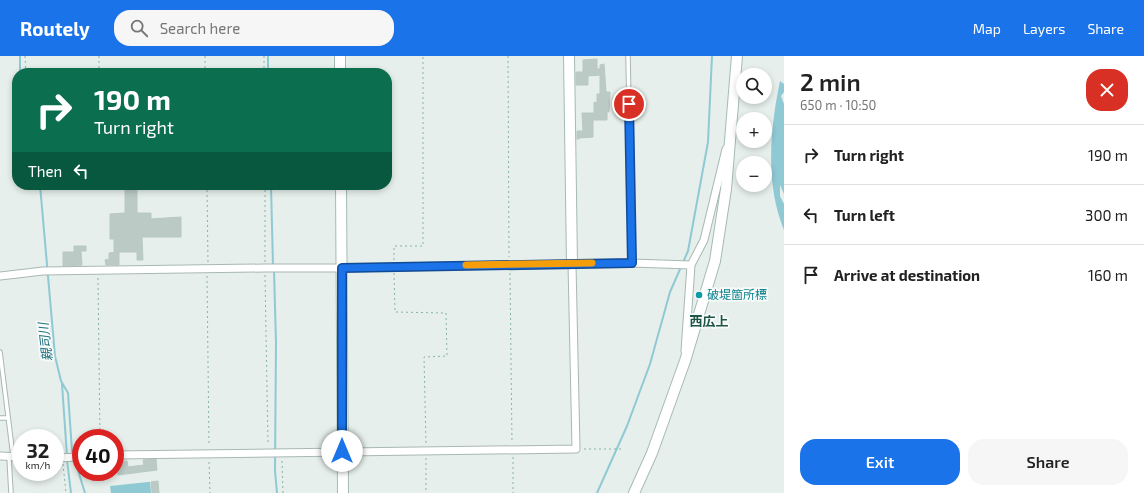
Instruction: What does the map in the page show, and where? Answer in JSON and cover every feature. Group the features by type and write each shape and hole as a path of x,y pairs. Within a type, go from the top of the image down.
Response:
{"street":[{"path":"340,56 340,68"},
{"path":"124,456 269,452 576,449 569,56"},
{"path":"634,493 652,452 685,361 715,261 726,189 737,56"},
{"path":"685,361 686,314 691,265 704,240 731,130"},
{"path":"341,190 343,493"},
{"path":"0,276 43,272 510,264 632,263 691,265"},
{"path":"0,456 12,457"}],"lane":[{"path":"628,56 632,263"},
{"path":"0,352 12,440"},
{"path":"0,418 8,418"},
{"path":"11,493 12,481"}],"path":[{"path":"25,56 26,68"},
{"path":"99,56 99,68"},
{"path":"205,56 205,68"},
{"path":"264,56 264,68"},
{"path":"422,56 423,246 394,246 394,267 395,312 446,313 447,356 424,357 426,493"},
{"path":"508,56 513,493"},
{"path":"207,190 210,493"},
{"path":"265,190 269,452"},
{"path":"98,271 100,429"},
{"path":"576,449 623,448"},
{"path":"282,452 283,493"},
{"path":"64,481 66,493"}],"water":[{"path":"780,81 784,84 784,92 781,96 784,104 784,194 780,185 780,196 784,204 784,230 774,194 772,175 772,137"},
{"path":"150,482 151,493 111,493 110,486"}],"building":[{"path":"597,59 597,69 600,69 600,65 604,64 606,92 610,92 607,120 593,120 593,137 577,139 577,131 583,131 582,113 594,113 594,102 597,103 597,94 600,94 600,75 588,76 588,85 576,85 576,72 583,72 583,60"},
{"path":"125,190 137,190 137,213 151,213 151,219 181,217 181,237 142,237 143,260 137,260 137,252 114,252 114,239 110,239 110,214 125,213"},
{"path":"74,246 86,246 86,251 81,251 82,265 63,266 63,252 74,252"},
{"path":"119,252 119,265 106,265 105,260 109,259 109,253"},
{"path":"156,459 157,470 124,474 124,461 127,461 128,467 144,465 143,460"},
{"path":"158,481 159,493 152,493 151,482"}],"waterway":[{"name":"親司川","path":"20,56 20,68"},
{"path":"268,56 268,68"},
{"path":"597,493 627,426 650,364 670,292 688,251 708,142 712,56"},
{"name":"親司川","path":"40,190 55,356 61,381 68,393 72,451 85,493"},
{"path":"271,190 273,266"},
{"path":"274,270 276,343 275,471 277,493"},
{"path":"62,384 67,456"},
{"path":"67,460 71,493"}],"slow traffic":[{"path":"466,265 592,263"}],"place":[{"name":"破堤箇所標","path":"699,295"}],"district":[{"name":"西広上","path":"709,321"}],"route":[{"path":"342,451 342,268 632,263 629,104"}]}
